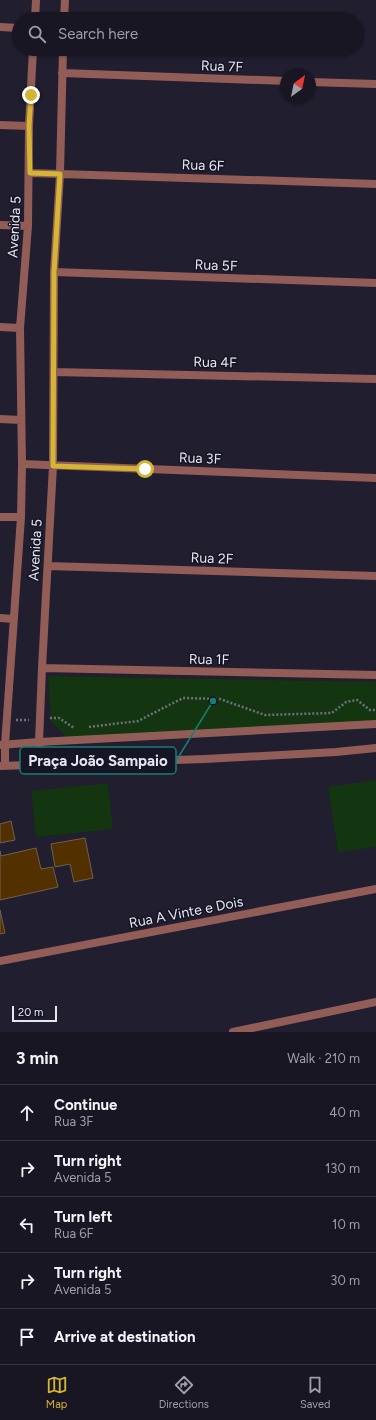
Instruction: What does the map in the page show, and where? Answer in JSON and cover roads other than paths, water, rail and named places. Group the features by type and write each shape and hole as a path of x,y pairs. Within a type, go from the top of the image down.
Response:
{"street":[{"path":"35,12 36,0"},
{"path":"64,12 65,0"},
{"path":"0,27 12,28"},
{"name":"Avenida 5","path":"2,765 2,745 14,619 21,517 22,420 20,328 28,226 30,173 29,126 33,56"},
{"name":"Avenida 5","path":"41,764 39,742 53,466 54,272 60,174 63,56"},
{"name":"Rua 7F","path":"62,73 280,81"},
{"path":"316,82 376,84"},
{"path":"0,125 29,126"},
{"name":"Rua 6F","path":"30,173 376,184"},
{"path":"0,225 28,226"},
{"name":"Rua 5F","path":"54,272 376,283"},
{"path":"0,327 20,328"},
{"name":"Rua 4F","path":"54,372 376,379"},
{"path":"0,419 22,420"},
{"name":"Rua 3F","path":"22,464 376,478"},
{"path":"0,517 21,517"},
{"name":"Rua 2F","path":"48,566 376,576"},
{"path":"0,618 14,619"},
{"name":"Rua 1F","path":"42,668 376,675"},
{"path":"2,745 376,724"},
{"path":"2,765 205,759 336,752 376,748"},
{"name":"Rua A Vinte e Dois","path":"0,961 376,889"},
{"path":"233,1032 376,1002"}],"place":[{"name":"Praça João Sampaio","path":"213,701"}]}
